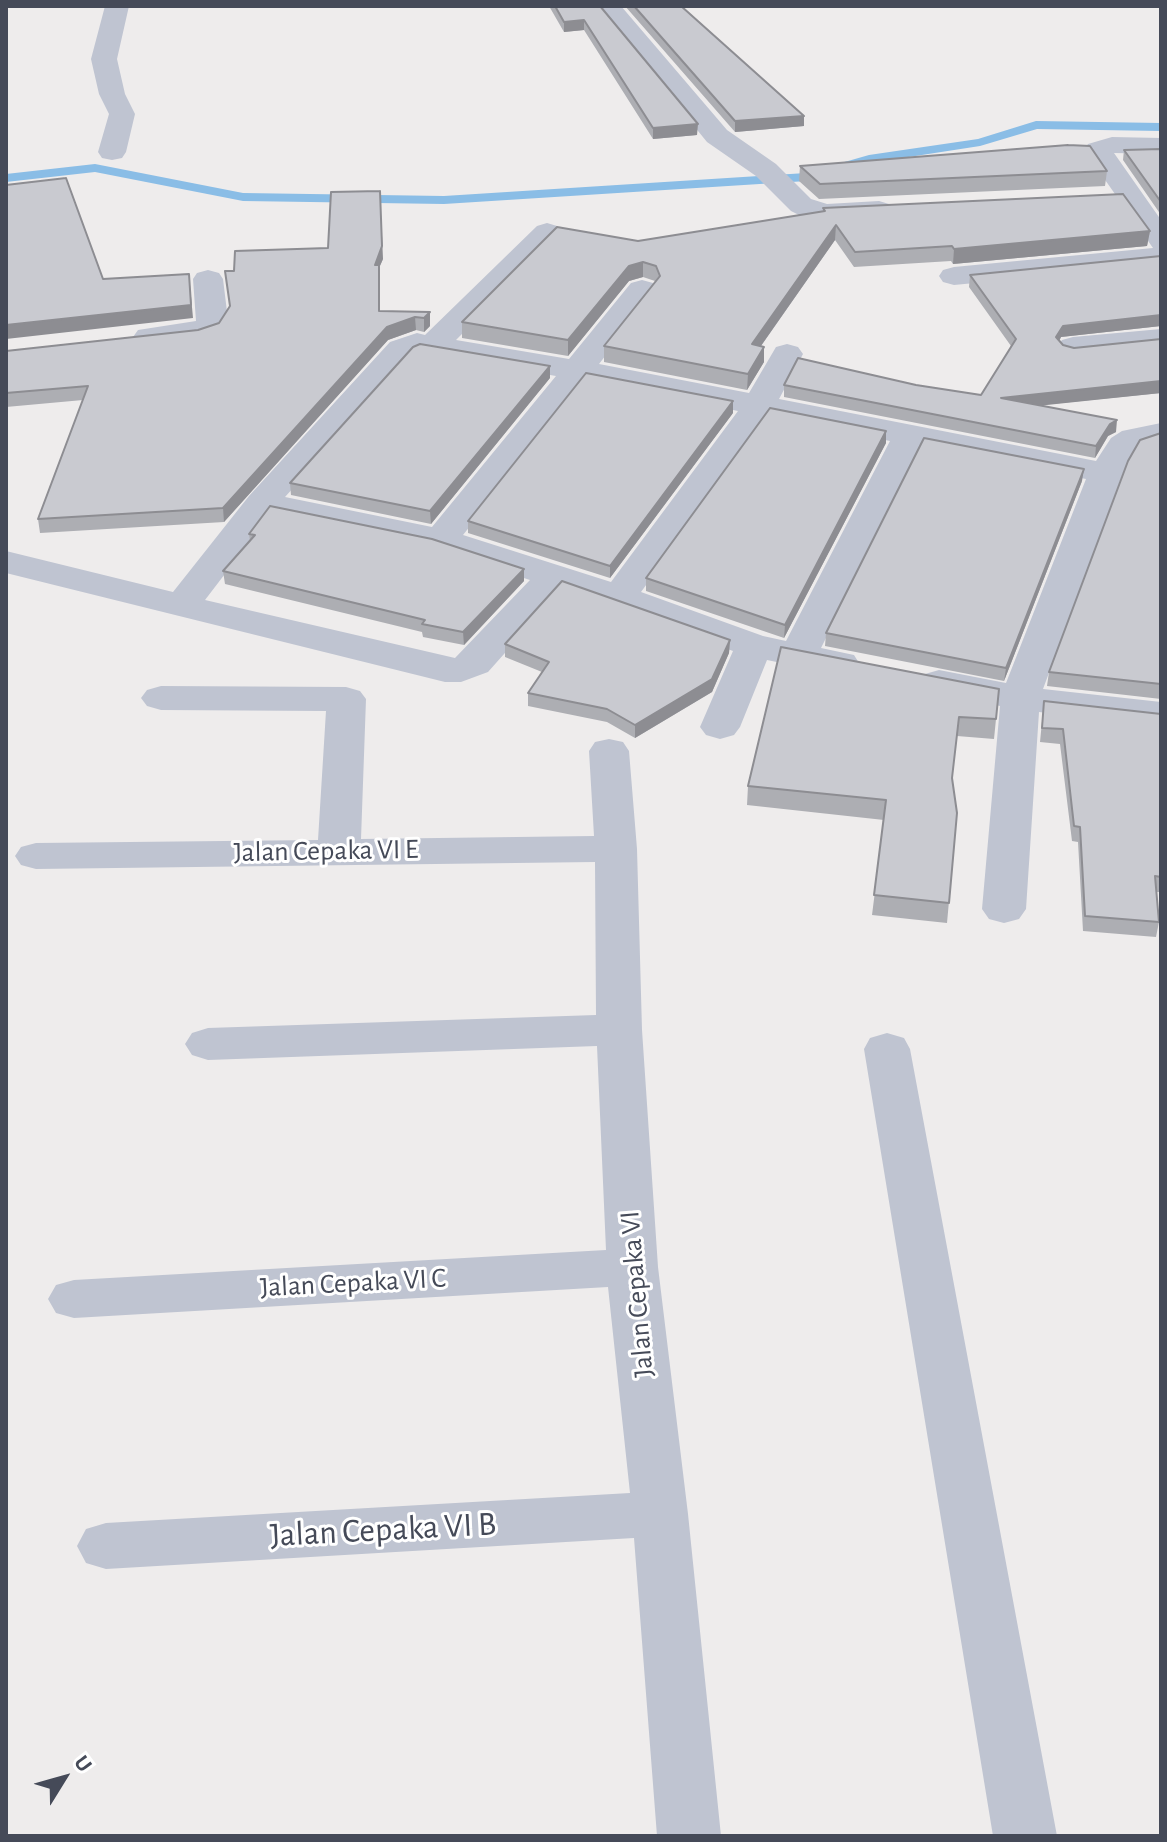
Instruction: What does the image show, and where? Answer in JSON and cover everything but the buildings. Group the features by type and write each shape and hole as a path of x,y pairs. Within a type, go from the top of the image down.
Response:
{"street":[{"path":"112,152 122,114 112,94 104,59 117,6"},
{"path":"608,6 717,136 766,170 801,205 827,213 907,209"},
{"path":"1161,146 1112,145 1098,150 1161,241"},
{"path":"1097,199 1129,197"},
{"path":"433,345 547,232"},
{"path":"954,276 1161,256"},
{"path":"126,340 208,327 212,320 208,279"},
{"path":"441,540 642,289"},
{"path":"1073,347 1161,338"},
{"path":"182,605 261,503 401,349 417,343 579,370 909,437 1106,473"},
{"path":"619,597 759,406 787,354"},
{"path":"1004,909 1020,698 1106,473 1123,445 1134,438 1161,433"},
{"path":"798,655 909,437"},
{"path":"261,503 441,540 619,597 754,646 1020,698 1161,714"},
{"path":"6,562 445,670 461,670 474,664 553,577"},
{"path":"720,727 754,646"},
{"path":"161,698 346,699 339,851"},
{"name":"Jalan Cepaka VI","path":"609,751 616,849 619,1030 632,1267 660,1514 689,1836"},
{"name":"Jalan Cepaka VI E","path":"36,856 616,849"},
{"path":"208,1044 619,1030"},
{"path":"887,1049 1025,1836"},
{"name":"Jalan Cepaka VI C","path":"74,1299 632,1267"},
{"name":"Jalan Cepaka VI B","path":"106,1546 660,1514"}],"waterway":[{"path":"6,178 95,168 243,197 444,200 807,177 869,159 980,142 1036,125 1161,127"}]}
